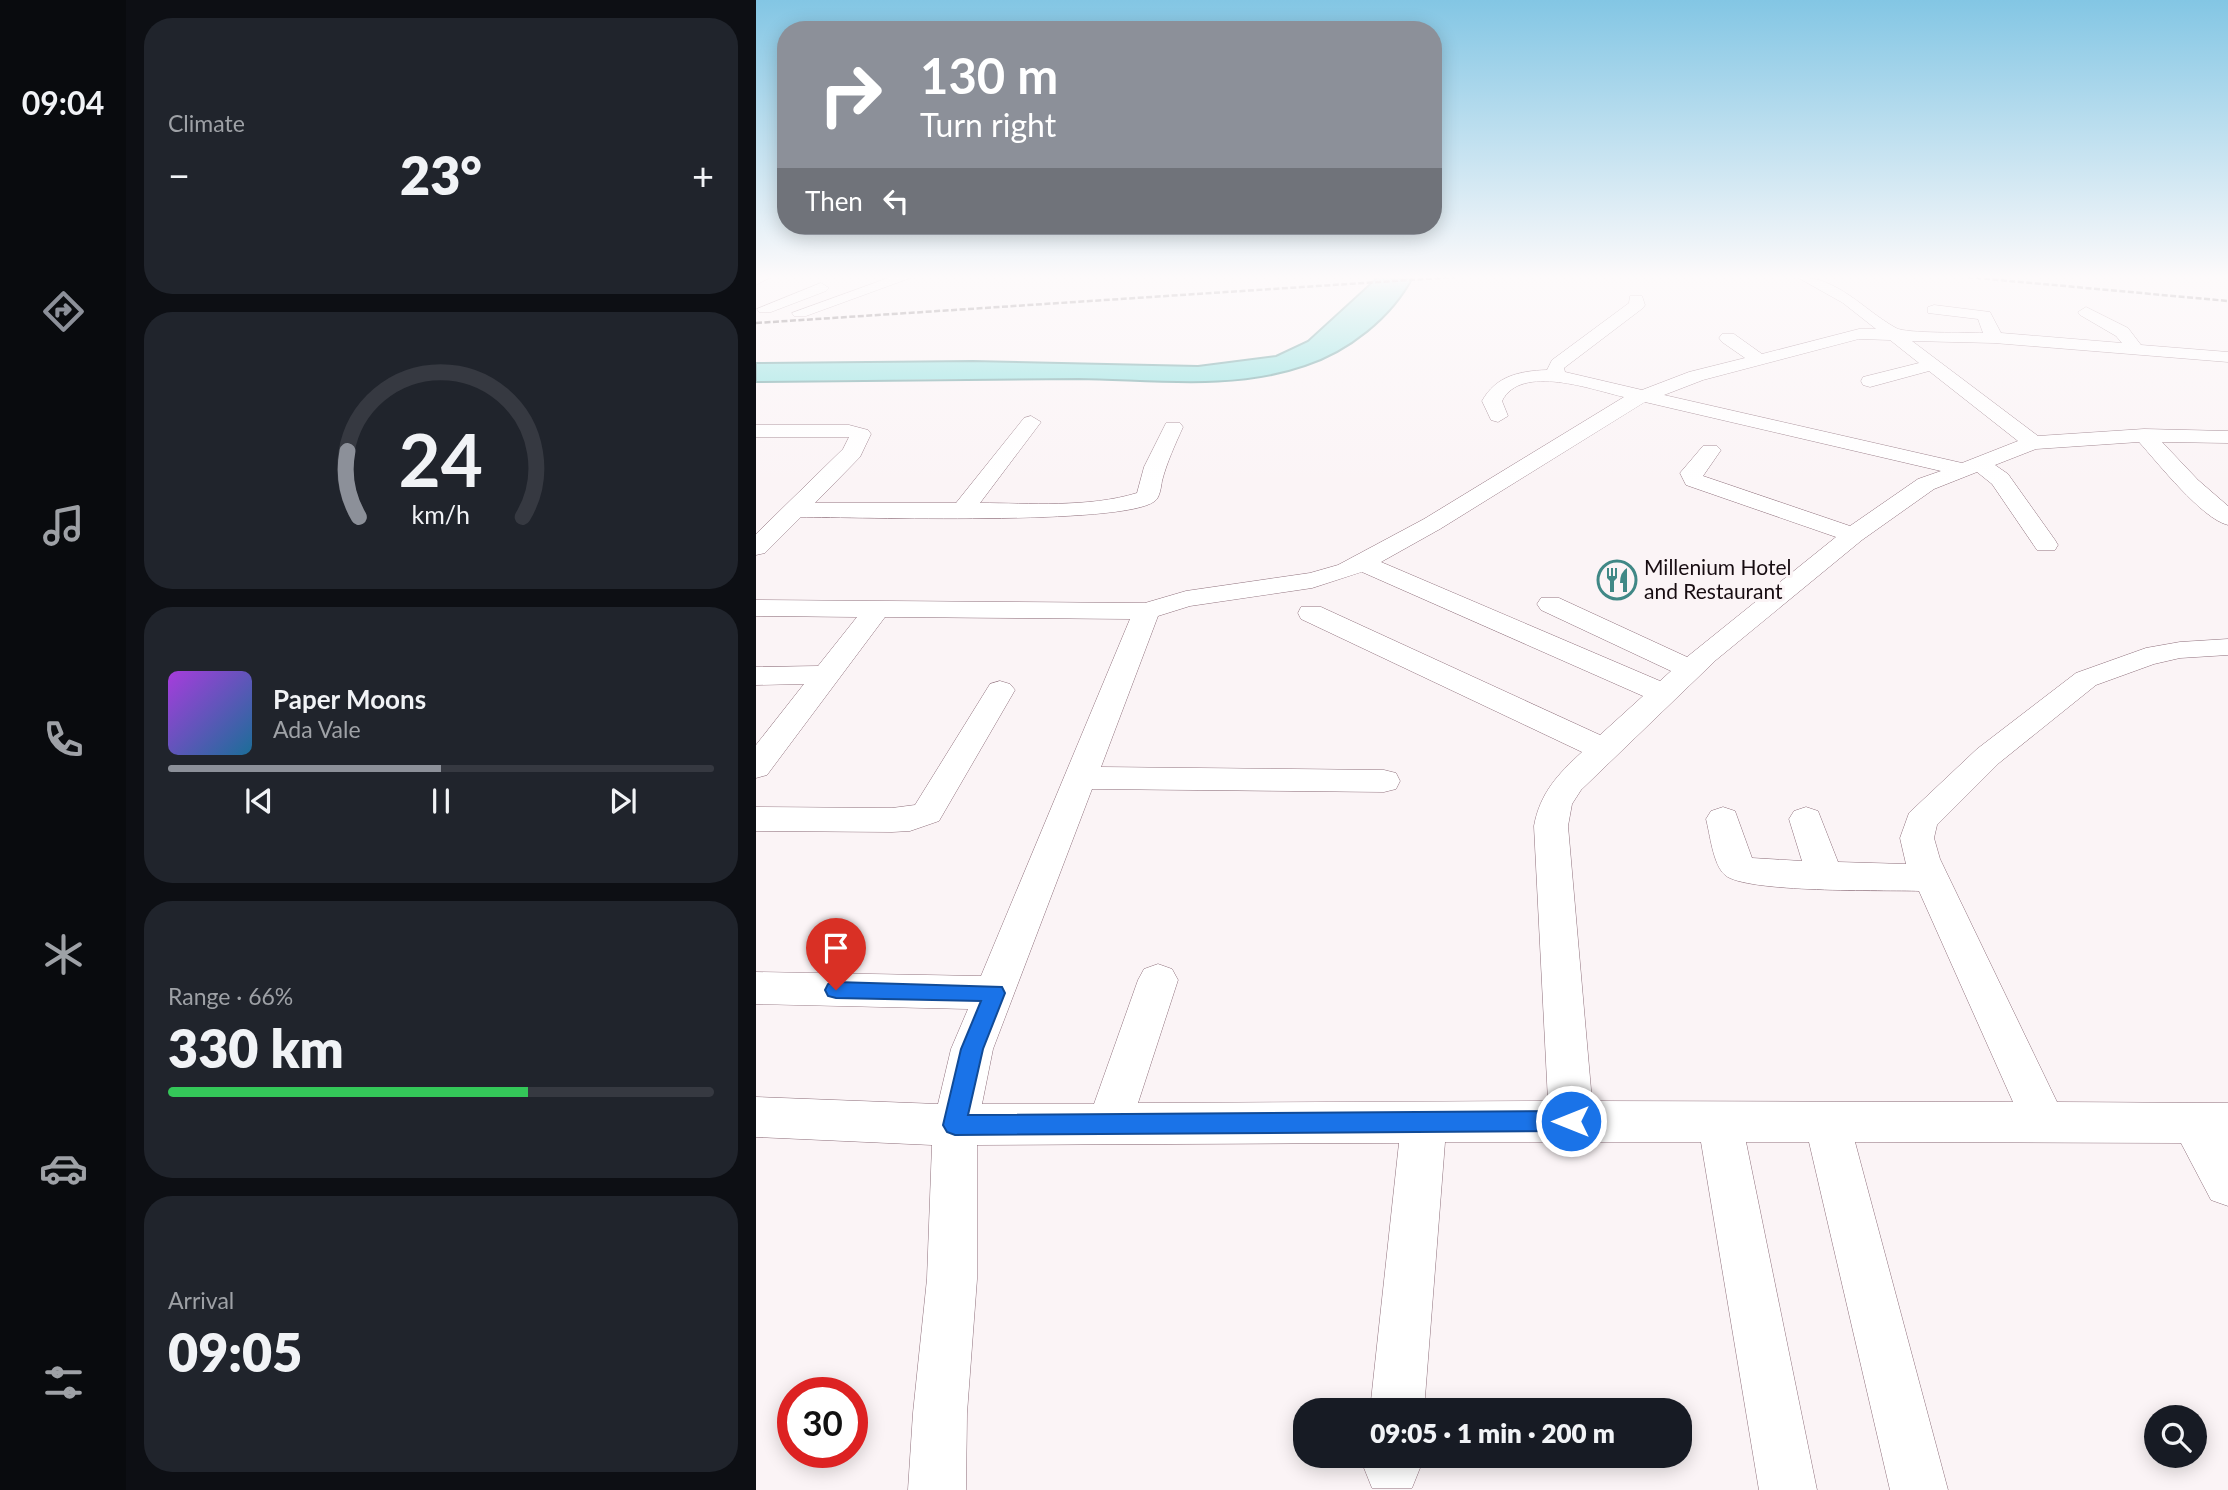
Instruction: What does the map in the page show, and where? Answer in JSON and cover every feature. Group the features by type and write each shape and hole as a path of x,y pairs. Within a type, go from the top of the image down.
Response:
{"street":[{"path":"1557,376 1555,367 1581,347"},
{"path":"1740,347 1761,361"},
{"path":"756,608 1147,611 1186,599 1312,580 1363,564 1607,414 1681,381 1814,347"},
{"path":"1907,347 2033,443"},
{"path":"2103,347 2228,357"},
{"path":"1870,381 1932,365"},
{"path":"1497,416 1492,401 1501,389 1517,379 1557,376 1971,466 2000,479 2046,545"},
{"path":"963,509 1031,422"},
{"path":"795,510 1059,509 1141,500 1150,489 1155,467 1173,427"},
{"path":"756,431 849,432 861,435 852,453 756,548"},
{"path":"2144,435 2190,485 2228,518"},
{"path":"1571,1121 1551,826 1555,804 1569,782 1690,669 1853,535 1906,496 1971,466 2033,443 2144,435 2228,437"},
{"path":"1710,450 1707,458 1691,473 1694,480 1853,535"},
{"path":"1363,564 1664,694"},
{"path":"1550,604 1690,669"},
{"path":"756,767 879,607"},
{"path":"937,1490 940,1413 952,1279 955,1125 972,1049 1147,611"},
{"path":"1311,613 1603,749"},
{"path":"2045,1124 1930,878 1917,838 1921,821 1988,756 2075,688 2115,666 2146,657 2180,650 2228,647"},
{"path":"756,677 826,675"},
{"path":"756,819 892,820 910,819 927,813 1000,690"},
{"path":"1081,778 1384,781"},
{"path":"1723,819 1737,866 1750,872 1930,878"},
{"path":"1806,819 1825,876"},
{"path":"1109,1124 1158,980"},
{"path":"756,989 995,993"},
{"path":"756,1117 955,1125 1571,1121 2211,1123 2228,1184"},
{"path":"1399,1398 1424,1122"},
{"path":"1720,1122 1788,1490"},
{"path":"1827,1123 1919,1490"}],"water":[{"path":"1296,347 1346,347 1321,360 1278,374 1222,381 1079,379 756,382 756,363 973,361 1198,366 1276,356"}],"place":[{"name":"Millenium Hotel and Restaurant","path":"1617,580"}],"route":[{"path":"836,990 995,993 972,1049 955,1125 1571,1121"}]}
